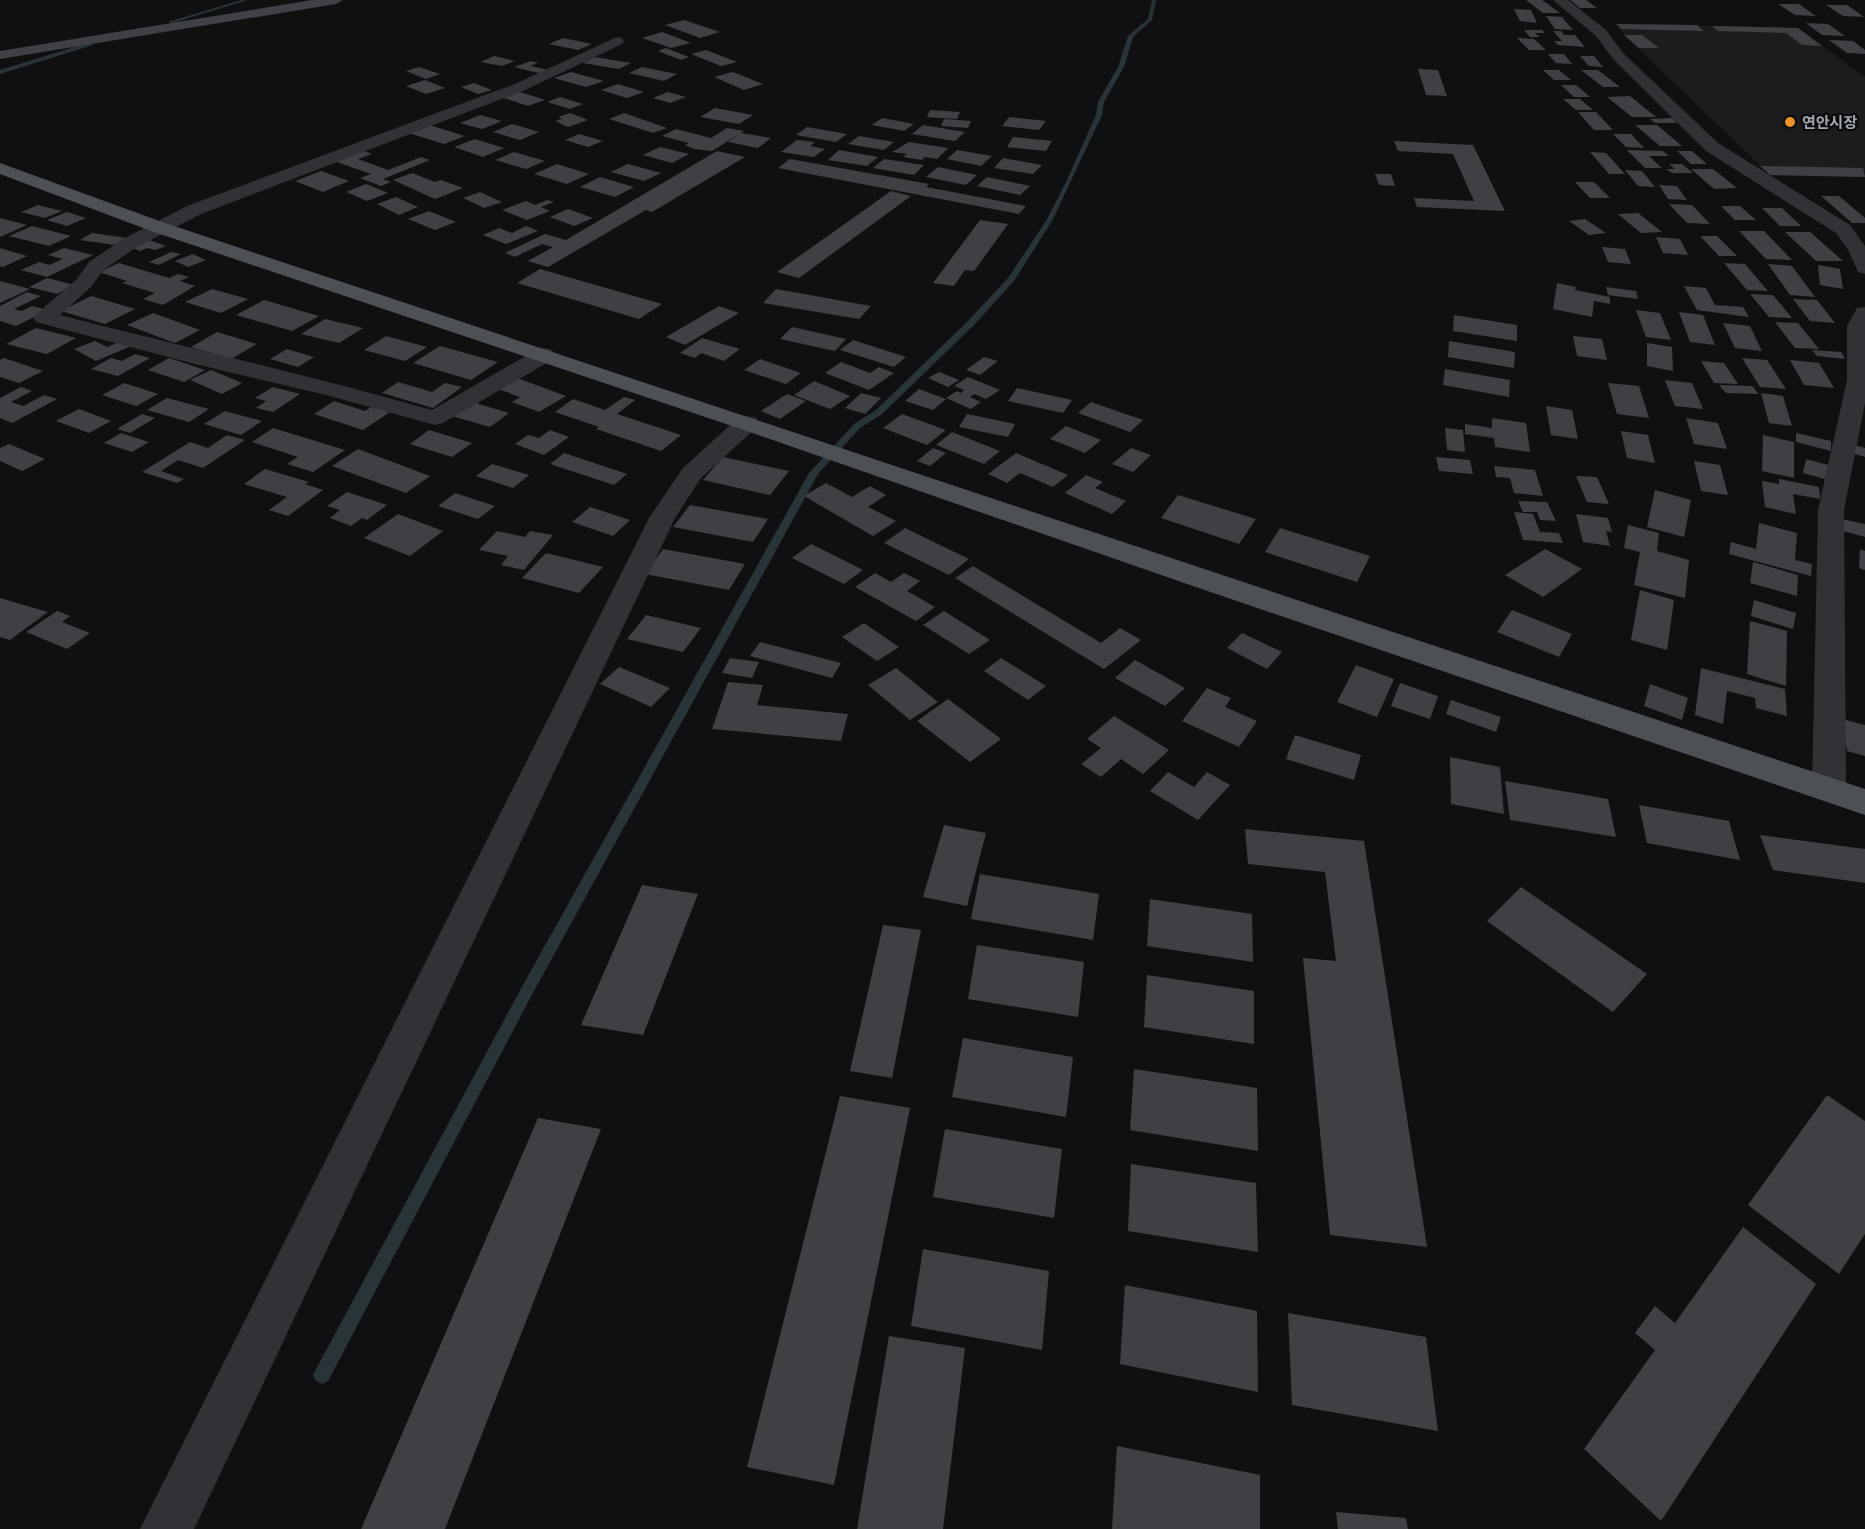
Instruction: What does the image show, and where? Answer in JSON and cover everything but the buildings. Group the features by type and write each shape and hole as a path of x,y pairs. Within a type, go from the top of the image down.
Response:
{"main road":[{"path":"0,55 336,0"},
{"path":"0,168 158,227 747,423 1200,579 1865,802"}],"street":[{"path":"1560,0 1600,33 1618,56 1712,147 1843,229 1858,250 1865,268"},
{"path":"544,355 435,418 336,390 44,318 76,291 96,266 158,227 194,210 520,87 616,41"},
{"path":"1829,789 1831,510 1858,380 1858,326 1865,313"},
{"path":"166,1529 662,518 692,473 747,423"}],"shaded area":[{"name":"연안시장","path":"1616,24 1798,28 1865,77 1865,177 1770,175 1624,35"}],"waterway":[{"path":"170,22 246,0"},
{"path":"322,1375 529,987 814,473 857,426 879,412 971,323 1011,279 1049,221 1068,184 1099,115 1101,102 1121,67 1131,36 1150,20 1154,0"},
{"path":"0,72 91,44"}],"place":[{"name":"연안시장","path":"1790,122"}]}
